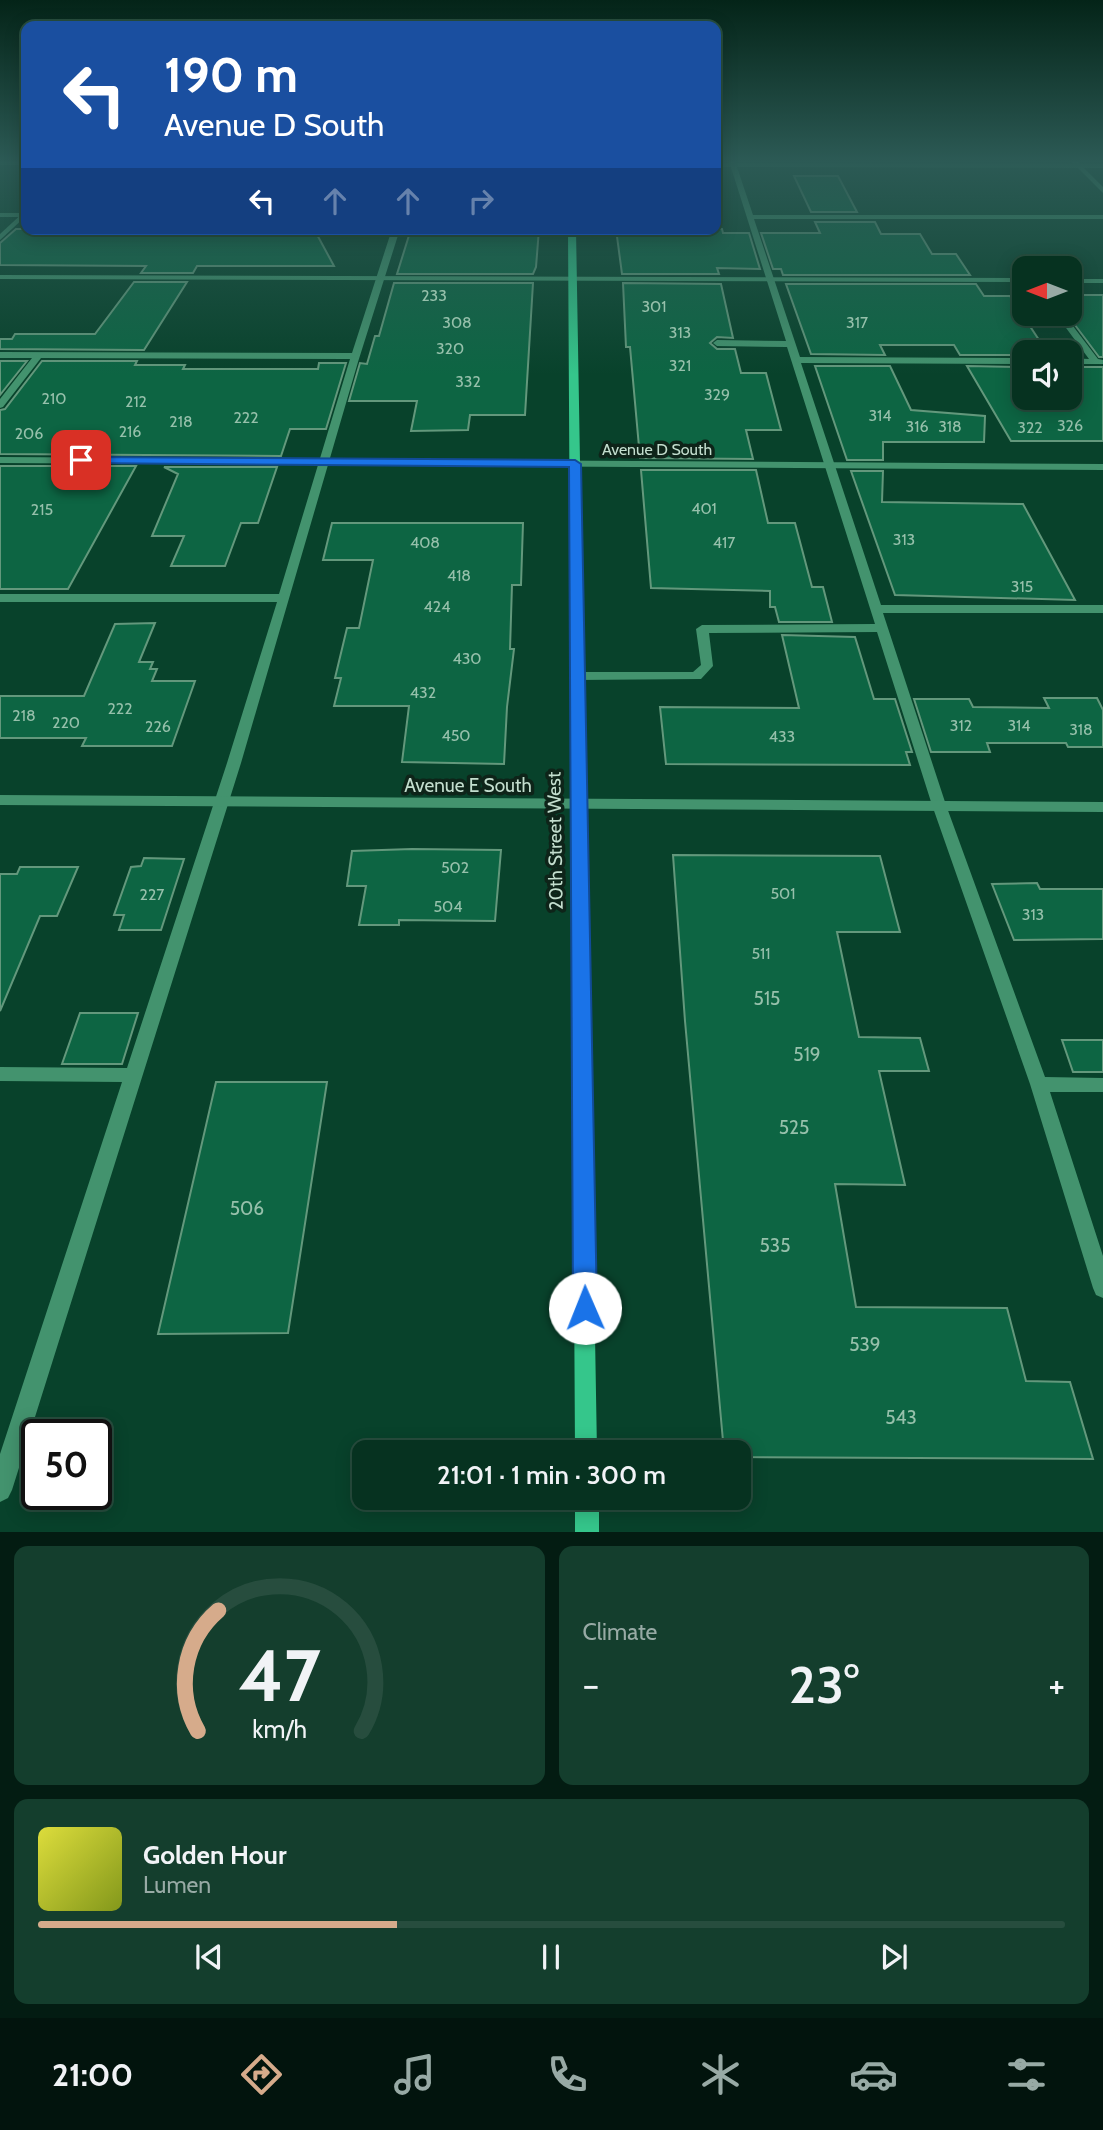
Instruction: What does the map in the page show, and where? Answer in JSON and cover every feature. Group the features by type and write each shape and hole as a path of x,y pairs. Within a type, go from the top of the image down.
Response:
{"main road":[{"name":"20th Street West","path":"572,235 586,1440"},
{"path":"587,1510 587,1531"}],"street":[{"path":"755,232 939,804 1039,1084 1103,1288"},
{"path":"0,1490 220,802 284,598 354,356 394,235"},
{"path":"0,278 1012,280"},
{"path":"1082,281 1103,281"},
{"path":"1070,326 1100,362"},
{"path":"717,344 791,344"},
{"path":"0,355 354,356"},
{"path":"0,405 39,355"},
{"path":"796,359 1012,361"},
{"path":"1082,361 1100,362"},
{"name":"Avenue D South","path":"0,460 1103,467"},
{"path":"0,598 284,598"},
{"path":"877,609 1103,610"},
{"path":"577,676 696,676 707,666 702,629 883,628"},
{"name":"Avenue E South","path":"0,800 1103,807"},
{"path":"0,1074 132,1075"},
{"path":"1039,1084 1103,1086"}],"building":[{"path":"12,232 21,232 21,235 317,235 334,266 197,266 193,273 141,273 146,266 0,265 0,243"},
{"path":"749,233 760,269 717,268 719,274 622,274 617,235"},
{"path":"761,233 920,234 932,254 956,254 970,275 783,275 781,269 773,269"},
{"path":"409,235 539,235 533,274 397,274"},
{"path":"134,282 187,282 144,350 0,349 0,339 12,339 15,334 95,334"},
{"path":"394,283 533,283 525,415 470,415 468,430 411,431 417,401 349,401 360,363 367,364 375,336 379,336"},
{"path":"623,283 721,284 733,338 717,337 710,343 717,349 735,349 741,373 766,373 781,430 746,430 753,459 640,458 630,347 626,347"},
{"path":"786,284 976,284 984,296 1010,296 1012,326 1030,326 1039,340 1012,340 1012,355 960,355 954,345 880,345 885,355 811,354"},
{"path":"1082,295 1103,295 1103,357 1099,357 1076,326 1082,326"},
{"path":"0,361 27,361 0,395"},
{"path":"42,361 137,361 135,365 185,365 183,369 318,369 319,363 346,363 326,429 290,429 281,456 0,454 0,410 5,409"},
{"path":"815,366 890,366 911,410 985,416 984,442 883,442 883,460 847,460"},
{"path":"967,366 1012,367 1012,410 1082,410 1082,367 1103,367 1103,441 1011,441"},
{"path":"0,466 136,466 68,589 0,589"},
{"path":"164,467 277,467 258,523 241,523 225,566 171,566 184,536 152,536 178,474"},
{"path":"641,470 756,470 768,523 795,523 812,587 823,587 832,622 779,622 775,607 770,607 770,591 651,588"},
{"path":"851,471 883,471 882,502 1023,504 1075,600 895,595"},
{"path":"332,523 523,523 521,585 512,585 510,649 514,649 504,764 402,762 409,706 334,706 341,678 335,678 347,628 359,628 373,560 323,560"},
{"path":"155,623 139,662 153,662 150,669 157,669 152,681 195,681 172,746 82,746 86,738 0,738 0,696 84,696 115,624"},
{"path":"782,635 855,637 874,699 895,699 912,752 906,752 910,765 666,764 660,707 799,708"},
{"path":"1044,698 1097,698 1103,710 1103,747 1068,747 1066,743 987,743 990,752 931,752 914,699 969,699 973,707 1049,708"},
{"path":"501,850 495,921 399,920 399,925 359,925 366,886 347,886 352,851"},
{"path":"673,855 880,856 900,932 837,932 859,1037 920,1038 929,1071 879,1071 905,1185 835,1184 856,1307 1007,1308 1026,1381 1070,1382 1093,1459 751,1457 751,1440 723,1440 685,1021"},
{"path":"144,858 184,859 161,930 119,930 124,915 114,915 131,867 141,866"},
{"path":"20,867 78,867 57,916 40,916 0,1011 0,874 17,874"},
{"path":"1037,883 1040,889 1103,889 1103,939 1014,940 992,884"},
{"path":"80,1013 138,1013 122,1064 62,1064"},
{"path":"1062,1040 1103,1040 1103,1072 1073,1072"},
{"path":"216,1082 327,1082 288,1333 158,1334"}],"route":[{"path":"81,460 575,464 585,1308"}]}
